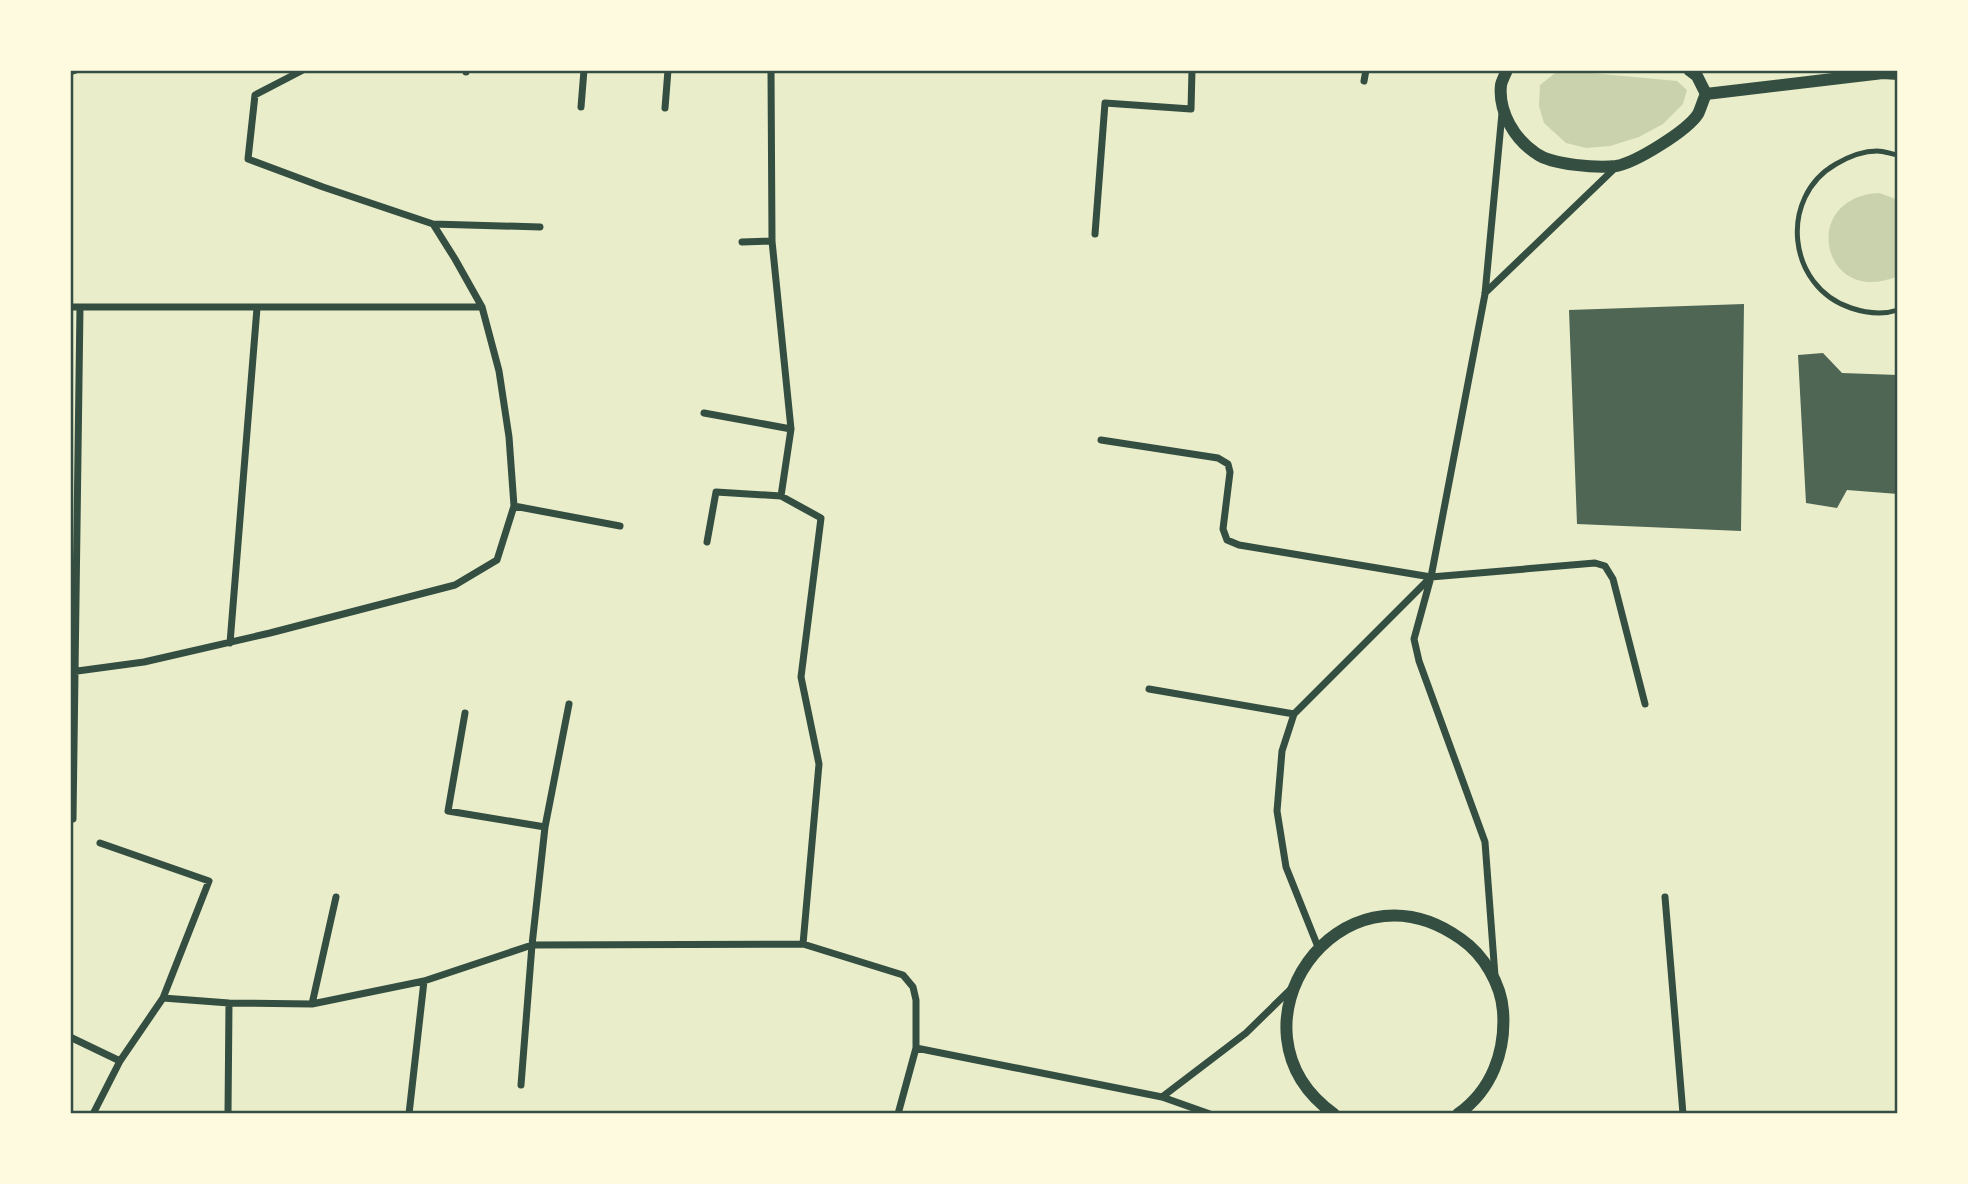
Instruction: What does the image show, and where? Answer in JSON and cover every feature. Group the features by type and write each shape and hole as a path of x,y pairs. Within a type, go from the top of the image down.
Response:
{"street":[{"path":"70,72 76,70"},
{"path":"303,70 255,95 248,159 433,224 540,227"},
{"path":"581,107 584,70"},
{"path":"665,108 668,70"},
{"path":"771,70 772,241 791,429 781,496"},
{"path":"1095,234 1105,103 1191,109 1192,70"},
{"path":"1364,81 1366,70"},
{"path":"1496,984 1485,842 1419,661 1414,639 1431,577 1485,294 1503,107 1501,85 1507,70"},
{"path":"1485,294 1618,166 1679,133 1698,115 1706,94 1697,76 1689,70"},
{"path":"1706,94 1883,72 1898,74"},
{"path":"1503,107 1512,129 1522,143 1538,156 1583,165 1618,166"},
{"path":"73,671 144,663 455,585 497,560 514,506 509,437 499,371 482,307 433,224"},
{"path":"742,242 772,241"},
{"path":"70,307 482,307"},
{"path":"73,819 80,307"},
{"path":"230,643 257,308"},
{"path":"704,413 791,429"},
{"path":"1101,440 1218,458 1228,464 1230,472 1223,528 1227,540 1239,545 1431,577 1595,563 1605,566 1613,579 1645,704"},
{"path":"707,542 716,492 781,496 821,518 801,677 819,764 803,944"},
{"path":"514,506 620,526"},
{"path":"1318,947 1286,867 1277,811 1282,751 1294,714 1431,577"},
{"path":"1149,689 1294,714"},
{"path":"521,1085 545,827 569,705"},
{"path":"465,713 448,811 545,827"},
{"path":"93,1114 120,1061 163,998 209,881 100,843"},
{"path":"312,1004 336,897"},
{"path":"1665,897 1683,1114"},
{"path":"1334,1114 1323,1106 1306,1086 1293,1063 1287,1012 1293,986 1318,947 1337,933 1359,922 1405,916 1428,921 1450,931 1469,945 1485,963 1496,984 1503,1007 1501,1054 1492,1076 1464,1113"},
{"path":"163,998 229,1003 312,1004 424,981 532,945 803,944 903,975 913,986 916,1000 916,1048 898,1114"},
{"path":"409,1114 424,981"},
{"path":"1162,1097 1246,1033 1293,986"},
{"path":"229,1003 229,1114"},
{"path":"70,1037 120,1061"},
{"path":"916,1048 1162,1097 1210,1114"}],"lane":[{"path":"1898,155 1876,151 1849,156 1826,169 1808,189 1798,215 1796,242 1804,267 1819,288 1840,304 1864,312 1898,310"}],"green space":[{"path":"1559,70 1677,81 1687,90 1683,104 1663,124 1639,137 1610,146 1586,148 1566,143 1544,123 1539,106 1540,85"},
{"path":"1879,193 1898,202 1898,276 1872,282 1852,278 1837,265 1830,248 1829,230 1837,212 1853,199"}],"building":[{"path":"1744,304 1741,531 1577,524 1569,310"},
{"path":"1823,353 1842,373 1898,375 1898,494 1847,490 1837,508 1806,503 1798,355"}]}
